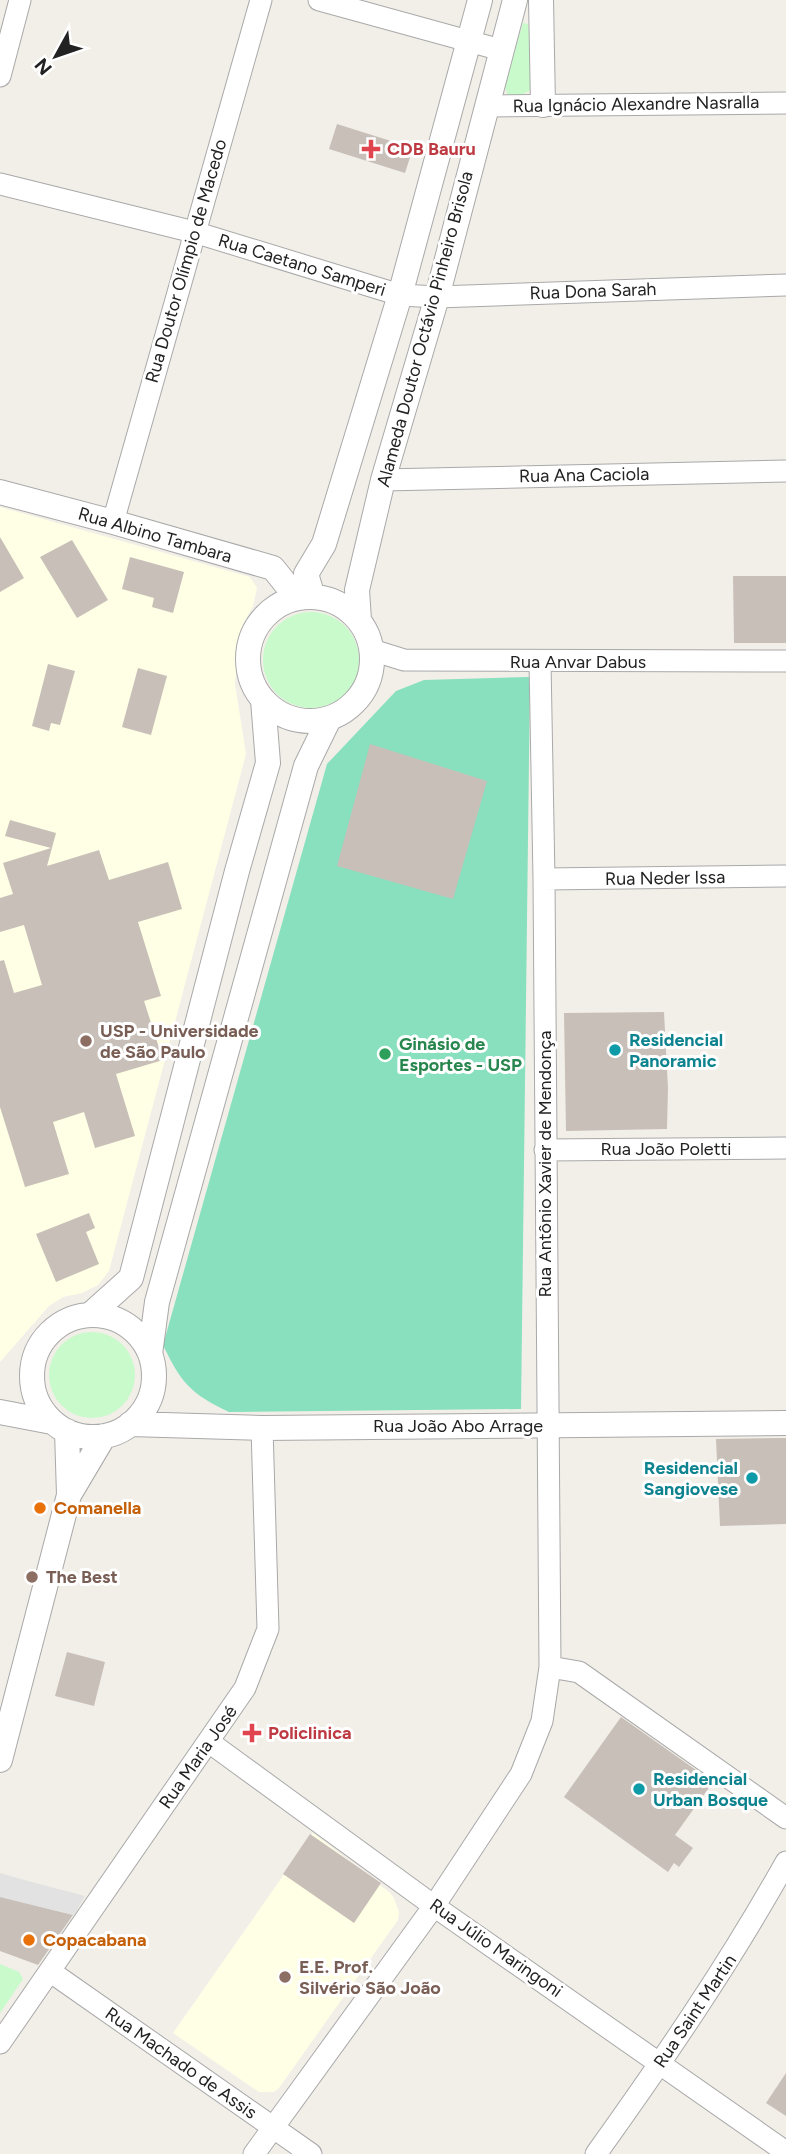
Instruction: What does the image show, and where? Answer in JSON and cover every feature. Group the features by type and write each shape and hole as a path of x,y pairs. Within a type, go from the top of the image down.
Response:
{"street":[{"path":"0,76 20,0"},
{"name":"Rua Doutor Olímpio de Macedo","path":"113,522 261,0"},
{"path":"319,0 501,50"},
{"name":"Alameda Doutor Octávio Pinheiro Brisola","path":"305,597 306,574 324,544 400,295 480,0"},
{"name":"Alameda Doutor Octávio Pinheiro Brisola","path":"372,650 359,620 356,590 383,480 437,297 515,0"},
{"path":"541,0 543,105"},
{"name":"Rua Ignácio Alexandre Nasralla","path":"485,106 786,103"},
{"name":"Rua Caetano Samperi","path":"0,184 194,232 400,295"},
{"name":"Rua Dona Sarah","path":"400,295 437,297 786,285"},
{"name":"Rua Ana Caciola","path":"383,480 786,471"},
{"name":"Rua Albino Tambara","path":"0,492 273,568 305,597"},
{"path":"359,620 346,608 330,600 305,597 277,606 261,620 251,639 248,660 252,682 263,700 278,713 297,720 329,719 347,710 365,690 373,664 372,650"},
{"name":"Rua Anvar Dabus","path":"372,650 404,660 786,661"},
{"name":"Rua Antônio Xavier de Mendonça","path":"254,2154 434,1906 521,1774 542,1721 550,1667 540,662"},
{"path":"91,1314 131,1278 233,884 268,763 263,700"},
{"path":"150,1354 158,1302 306,766 329,719"},
{"name":"Rua Neder Issa","path":"544,879 786,876"},
{"name":"Rua João Poletti","path":"545,1150 786,1148"},
{"path":"0,1412 60,1427 85,1437 118,1432 144,1410 152,1392 154,1373 150,1354 141,1338 127,1325 110,1316 91,1314 70,1318 61,1323 52,1329 39,1345 32,1365 32,1386 39,1406 60,1427 69,1495"},
{"name":"Rua João Abo Arrage","path":"130,1424 262,1428 786,1423"},
{"name":"Rua Maria José","path":"0,2043 245,1688 268,1629 262,1428"},
{"path":"0,1760 4,1731 69,1495 104,1436"},
{"path":"550,1667 579,1672 786,1818"},
{"name":"Rua Júlio Maringoni","path":"209,1741 434,1906 786,2152"},
{"name":"Rua Saint Martin","path":"596,2154 661,2063 744,1936 786,1862"},
{"name":"Rua Machado de Assis","path":"51,1972 311,2154"}],"shaded area":[{"name":"USP - Universidade de São Paulo","path":"0,507 250,577 257,588 253,606 241,628 235,684 246,754 109,1271 98,1285 82,1293 63,1297 49,1306 0,1362"},
{"name":"E.E. Prof. Silvério São João","path":"313,1833 389,1892 399,1912 398,1920 279,2088 274,2092 259,2092 173,2033"},
{"path":"0,1873 85,1896 74,1915 0,1897"}],"green space":[{"path":"523,23 528,24 534,88 522,95 508,96 504,85"},
{"path":"311,612 329,616 345,626 355,642 359,660 355,678 345,694 329,704 311,708 293,704 277,694 267,678 263,660 267,642 277,626 293,616"},
{"name":"Ginásio de Esportes - USP","path":"530,677 521,1409 229,1412 188,1386 163,1345 327,764 396,691 424,680"},
{"path":"92,1332 109,1335 123,1344 132,1358 135,1375 132,1392 123,1406 109,1415 92,1418 75,1415 61,1406 52,1392 49,1375 52,1358 61,1344 75,1335"},
{"path":"0,1964 19,1972 23,1979 0,2013"}],"building":[{"name":"CDB Bauru","path":"337,124 413,148 405,173 329,149"},
{"path":"0,537 24,578 0,592"},
{"path":"72,540 108,600 77,618 40,557"},
{"path":"130,557 184,572 173,613 152,607 154,598 122,589"},
{"path":"733,576 786,576 786,643 734,643"},
{"path":"48,664 75,671 60,725 51,723 49,731 32,726"},
{"path":"138,668 167,676 151,735 122,727"},
{"path":"370,744 487,781 453,899 337,866"},
{"path":"10,820 56,833 47,866 99,850 109,880 168,862 182,909 138,922 161,996 144,1001 163,1060 116,1074 135,1136 95,1148 84,1112 53,1122 69,1174 25,1187 0,1107 0,961 4,960 14,993 42,985 24,925 0,932 0,898 13,894 3,863 51,848 5,836"},
{"name":"Residencial Panoramic","path":"664,1012 667,1129 566,1131 564,1013"},
{"path":"89,1213 95,1228 86,1232 99,1264 56,1282 36,1234"},
{"name":"Residencial Sangiovese","path":"786,1438 786,1524 720,1526 716,1439"},
{"path":"67,1652 105,1662 94,1706 55,1696"},
{"name":"Residencial Urban Bosque","path":"621,1717 713,1782 675,1835 693,1848 679,1867 674,1863 668,1872 564,1797"},
{"path":"310,1834 381,1883 354,1923 283,1874"},
{"name":"Copacabana","path":"0,1897 73,1915 38,1965 0,1951"},
{"path":"786,2073 786,2116 766,2103"}],"place":[{"name":"CDB Bauru","path":"371,149"},
{"name":"USP - Universidade de São Paulo","path":"86,1041"},
{"name":"Residencial Panoramic","path":"615,1050"},
{"name":"Ginásio de Esportes - USP","path":"385,1054"},
{"name":"Residencial Sangiovese","path":"752,1478"},
{"name":"Comanella","path":"40,1508"},
{"name":"The Best","path":"32,1577"},
{"name":"Policlinica","path":"252,1733"},
{"name":"Residencial Urban Bosque","path":"639,1789"},
{"name":"Copacabana","path":"29,1940"},
{"name":"E.E. Prof. Silvério São João","path":"285,1977"}]}
